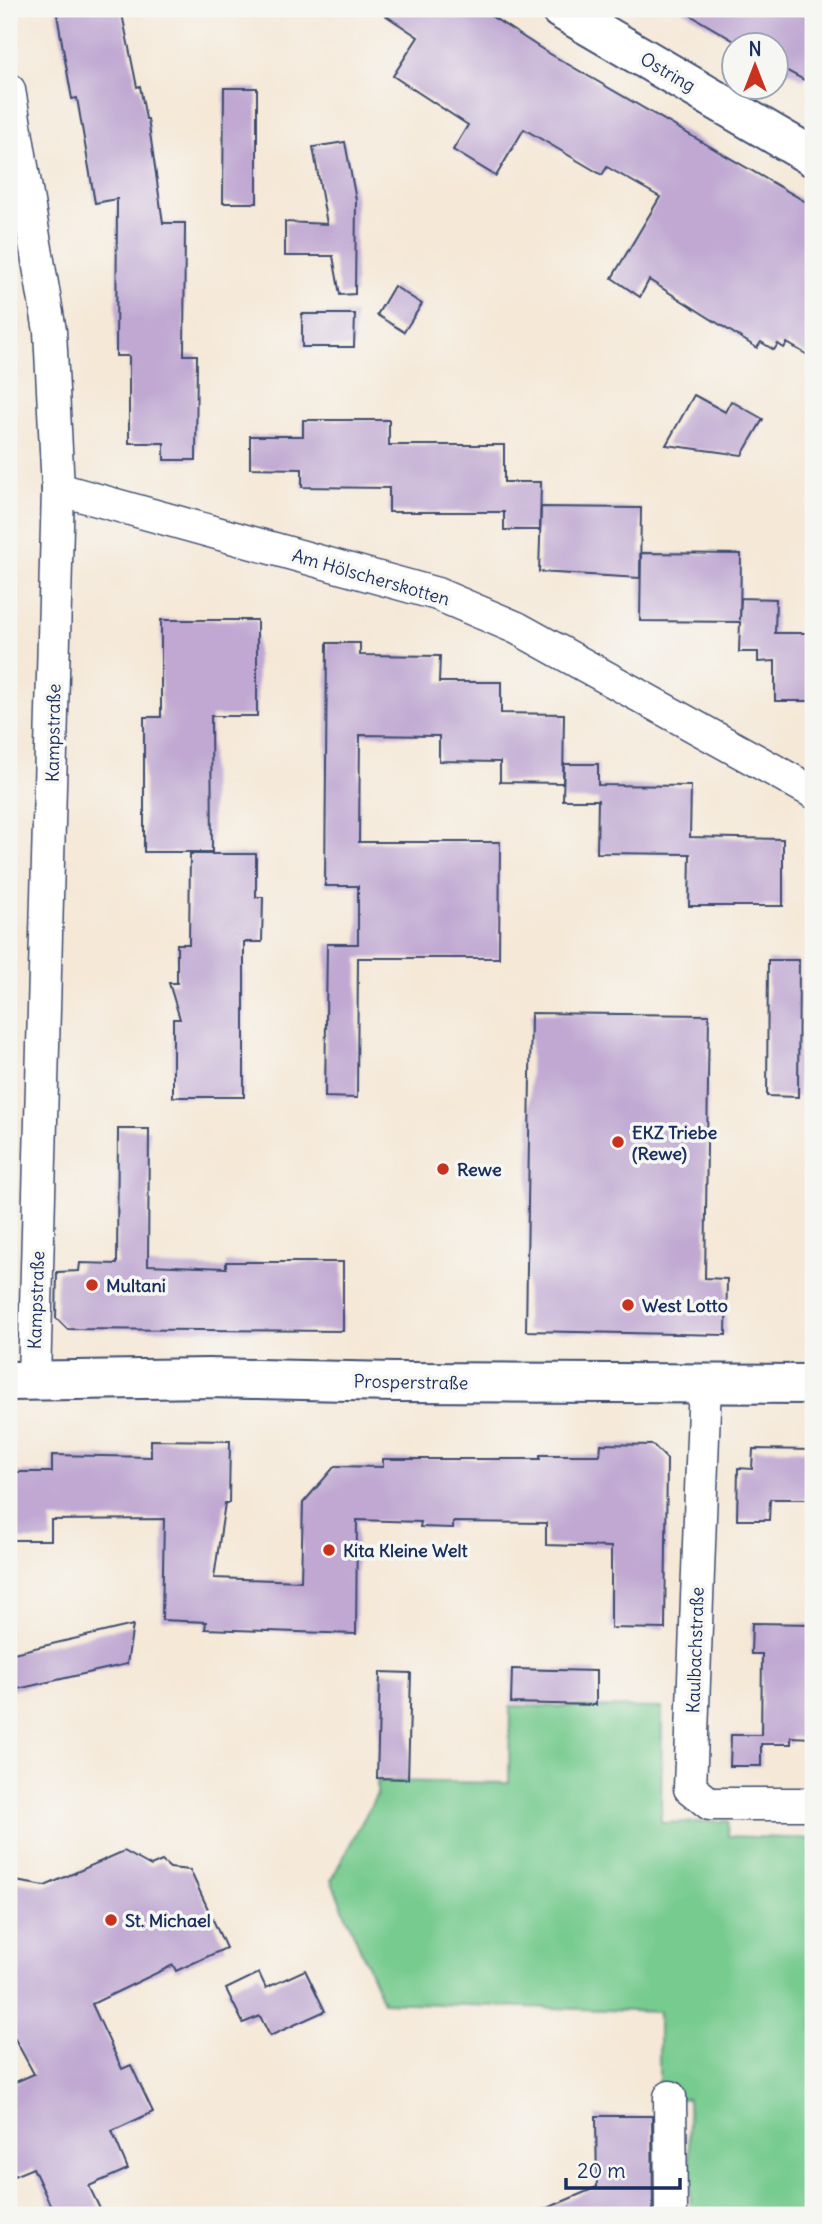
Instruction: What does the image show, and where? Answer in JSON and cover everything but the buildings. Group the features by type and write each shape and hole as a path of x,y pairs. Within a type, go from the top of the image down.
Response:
{"main road":[{"name":"Ostring","path":"560,9 813,157"},
{"name":"Prosperstraße","path":"21,1380 208,1378 394,1382 813,1384"}],"street":[{"name":"Kampstraße","path":"9,90 18,203 50,331 58,489 21,1380"},
{"name":"Am Hölscherskotten","path":"58,489 436,594 517,628 813,792"},
{"name":"Kaulbachstraße","path":"705,1382 690,1788 710,1804 813,1804"},
{"path":"670,2098 671,2215"}],"green space":[{"path":"510,1706 662,1708 661,1823 728,1821 728,1836 813,1839 813,2215 691,2215 688,2099 659,2097 659,2012 383,2002 331,1880 377,1794 377,1781 509,1783"}],"place":[{"name":"EKZ Triebe (Rewe)","path":"618,1142"},
{"name":"Rewe","path":"443,1169"},
{"name":"Multani","path":"92,1285"},
{"name":"West Lotto","path":"628,1305"},
{"name":"Kita Kleine Welt","path":"329,1550"},
{"name":"St. Michael","path":"111,1920"}]}
